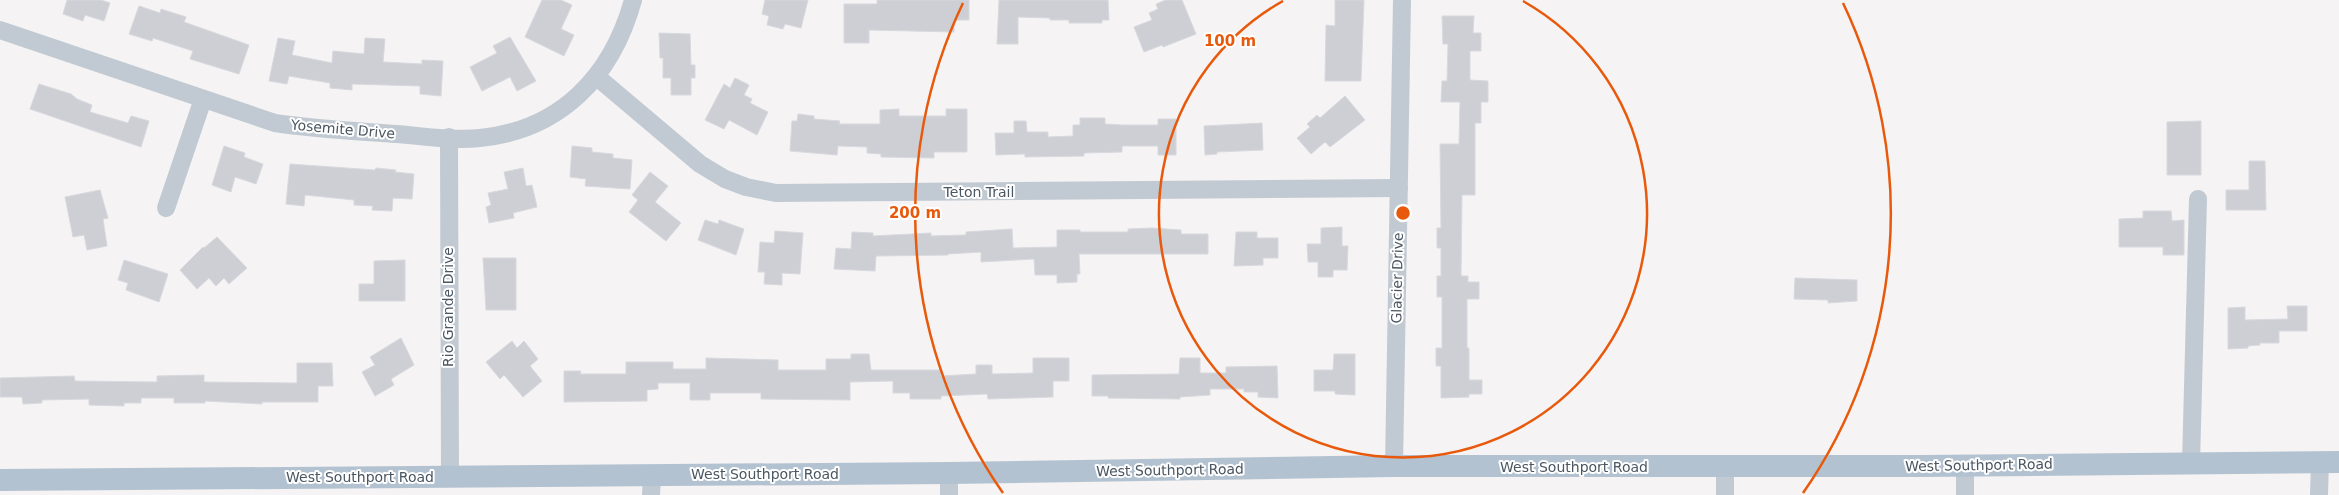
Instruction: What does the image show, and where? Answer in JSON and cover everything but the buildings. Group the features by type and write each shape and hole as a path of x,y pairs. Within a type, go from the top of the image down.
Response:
{"main road":[{"name":"West Southport Road","path":"0,480 450,477 651,485 949,484 1394,466 1725,467 2329,462"}],"street":[{"name":"Yosemite Drive","path":"0,30 289,126 478,138 521,130 556,112 581,93 597,77 616,48 633,0"},
{"name":"Glacier Drive","path":"1394,466 1402,0"},
{"name":"Teton Trail","path":"597,77 700,164 732,182 776,193 1399,188"},
{"path":"166,208 203,99"},
{"name":"Rio Grande Drive","path":"448,137 450,477"},
{"path":"2191,463 2198,199"},
{"path":"2319,495 2329,462"},
{"path":"1965,465 1965,495"},
{"path":"1725,467 1725,495"}]}
